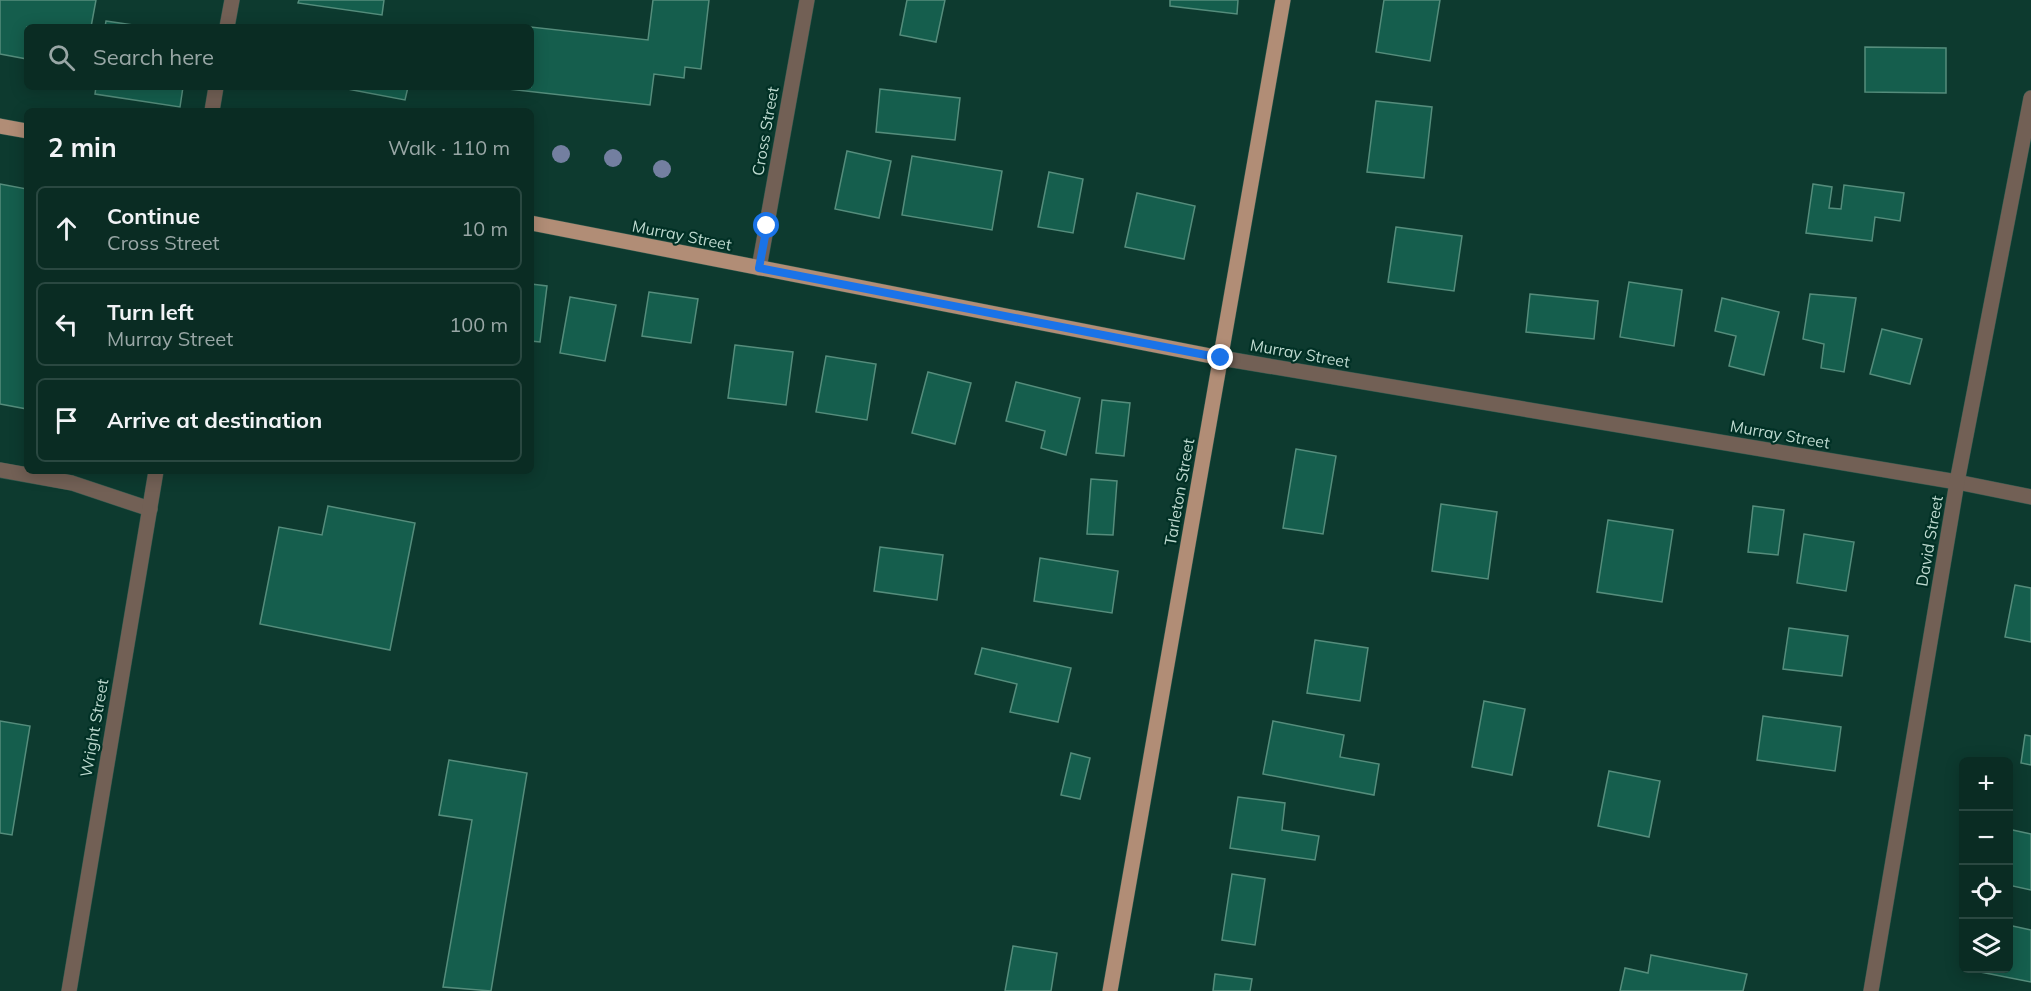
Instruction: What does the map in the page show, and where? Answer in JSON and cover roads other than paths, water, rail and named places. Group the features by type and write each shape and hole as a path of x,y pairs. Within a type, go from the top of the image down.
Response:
{"main road":[{"name":"Tarleton Street","path":"1110,991 1283,0"},
{"path":"0,126 24,130"},
{"name":"Murray Street","path":"534,224 1221,358"}],"street":[{"path":"228,24 232,0"},
{"name":"Cross Street","path":"759,268 807,0"},
{"path":"212,108 216,90"},
{"name":"David Street","path":"1871,991 1957,482 2031,99"},
{"name":"Murray Street","path":"1221,358 1957,482 2031,497"},
{"path":"0,470 72,483 150,509"},
{"name":"Wright Street","path":"69,991 156,474"}]}
